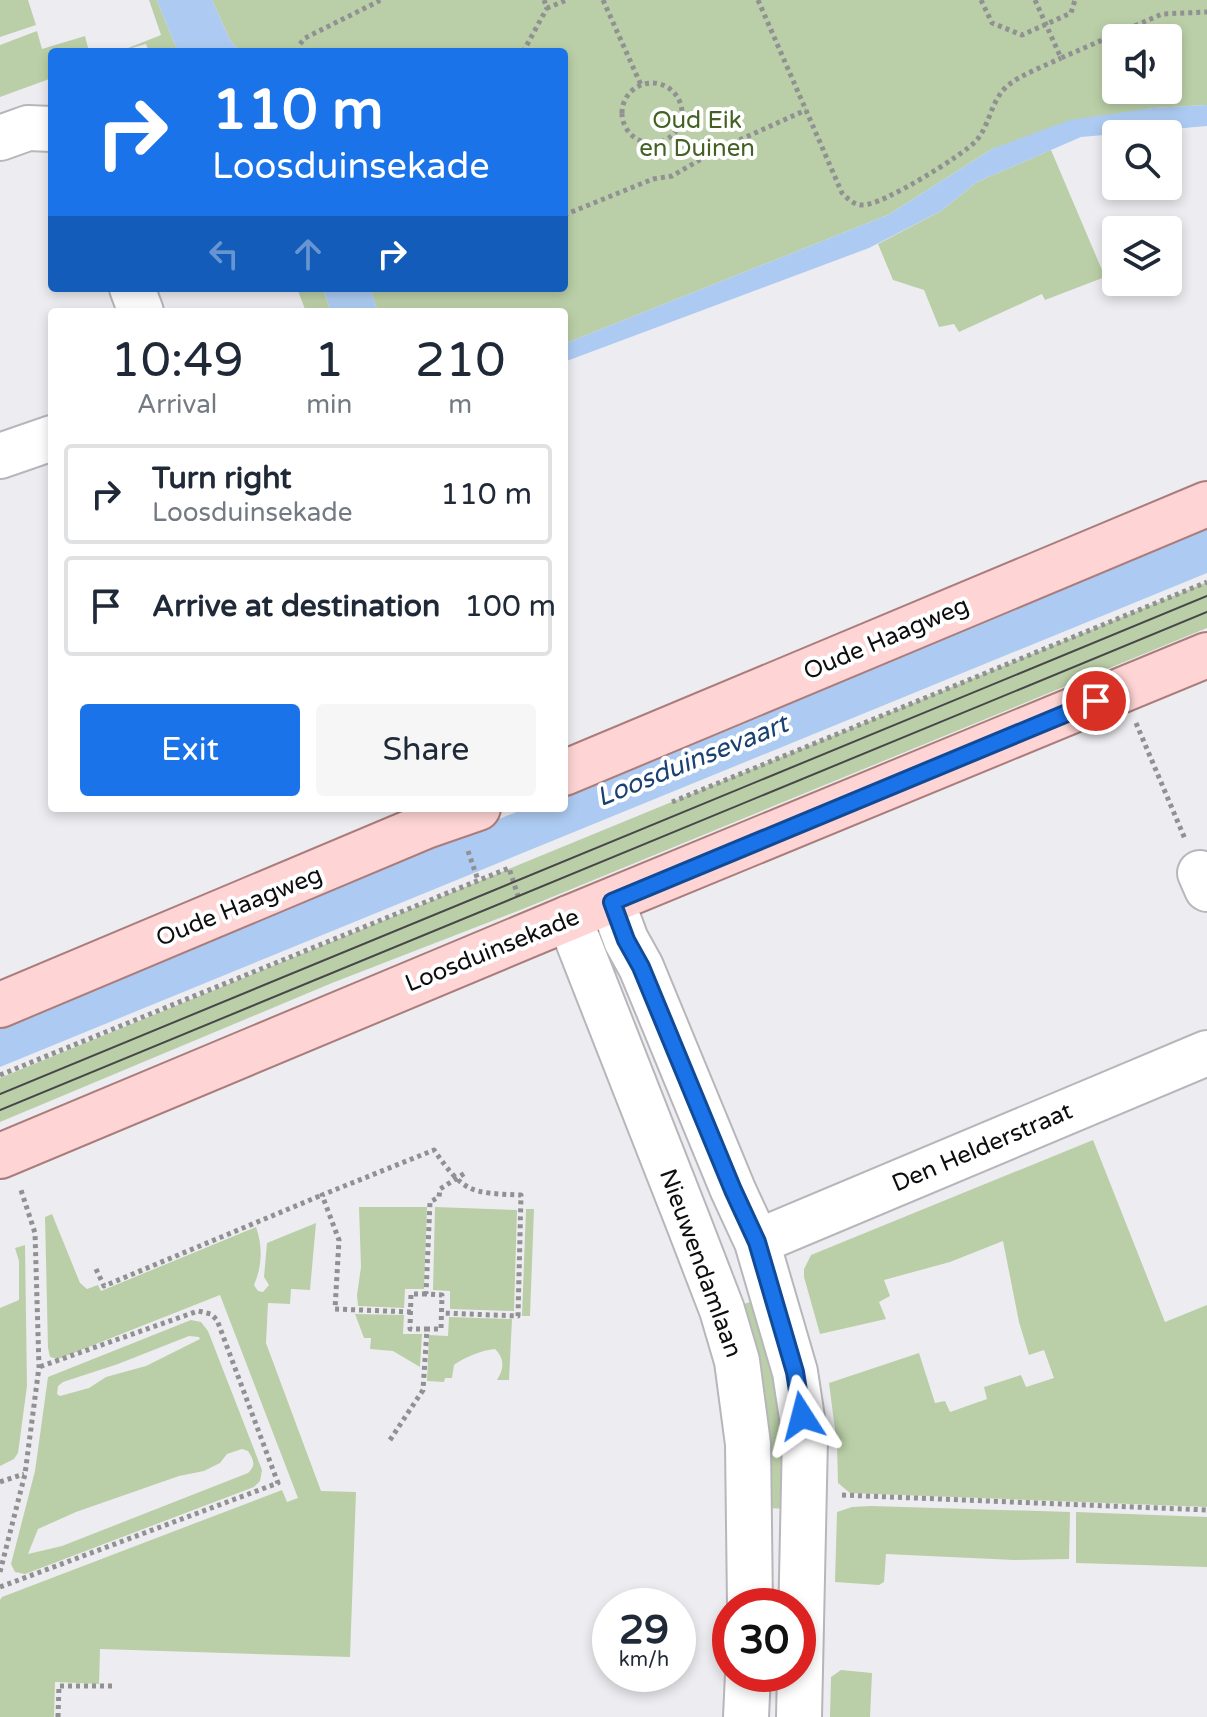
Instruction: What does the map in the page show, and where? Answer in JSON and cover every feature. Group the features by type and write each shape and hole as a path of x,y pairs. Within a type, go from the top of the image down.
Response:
{"main road":[{"name":"Oude Haagweg","path":"568,771 1207,504"},
{"name":"Loosduinsekade","path":"9,1167 569,918 1207,655"},
{"name":"Oude Haagweg","path":"0,1005 426,826 470,818"}],"street":[{"path":"0,138 28,128 48,129"},
{"path":"0,456 48,439"},
{"path":"612,902 757,1242 795,1372 805,1438 799,1717"},
{"name":"Nieuwendamlaan","path":"569,918 722,1310 737,1361 748,1444 750,1588"},
{"path":"594,981 641,967"},
{"name":"Den Helderstraat","path":"757,1242 1207,1053"},
{"path":"746,1717 747,1692"}],"path":[{"path":"300,48 305,38 381,0"},
{"path":"544,0 547,8"},
{"path":"525,48 547,8 567,0"},
{"path":"603,0 641,85"},
{"path":"758,0 842,193 862,206 873,204 917,182 975,141 993,102 1008,85 1162,14 1207,12"},
{"path":"981,0 992,23 1022,35 1071,13 1075,0"},
{"path":"1035,0 1061,58"},
{"path":"659,84 677,94 682,116 672,137 644,142 634,138 627,130 623,103 632,90 641,85 659,84"},
{"path":"568,213 653,179 672,176 715,151 806,110"},
{"path":"672,802 1207,582"},
{"path":"1135,720 1204,881"},
{"path":"0,1075 478,880 470,818"},
{"path":"96,1269 104,1286 434,1150 454,1179 481,1193 521,1195 518,1316 442,1313"},
{"path":"0,1572 25,1474 39,1367 35,1233 9,1167"},
{"path":"426,1294 430,1202 439,1197 440,1189 465,1173"},
{"path":"322,1195 339,1240 335,1309 411,1312"},
{"path":"411,1294 426,1294 442,1295 441,1329 410,1329 411,1294"},
{"path":"0,1587 278,1483 217,1320 211,1314 198,1311 39,1367"},
{"path":"390,1440 423,1390 427,1329"},
{"path":"0,1482 25,1474"},
{"path":"805,1494 1207,1510"},
{"path":"58,1717 59,1686 114,1686"}],"green space":[{"path":"0,0 28,0 36,25 0,37"},
{"path":"149,0 157,0 176,48 148,48 146,44 128,48 161,35"},
{"name":"Oud Eik en Duinen","path":"212,0 1207,0 1207,105 1152,108 992,149 888,215 568,342 568,308 377,308 371,292 568,292 568,48 237,48"},
{"path":"37,31 42,49 85,36 88,48 48,48 48,79 0,97 0,45"},
{"path":"1051,150 1102,270 1102,278 1045,300 1042,294 959,332 954,324 939,327 924,290 893,280 878,244 941,211 977,182"},
{"path":"298,292 324,292 330,308 304,308"},
{"path":"1207,582 1207,628 523,909 332,983 0,1122 0,1078"},
{"path":"1093,1140 1165,1322 1207,1305 1207,1507 850,1493 838,1483 837,1445 829,1383 919,1353 935,1403 945,1401 950,1412 987,1399 984,1387 1021,1375 1026,1387 1054,1378 1044,1350 1029,1355 1019,1322 1003,1241 950,1262 884,1280 890,1296 879,1302 886,1319 820,1334 804,1277 804,1269 811,1255"},
{"path":"359,1207 427,1207 424,1289 405,1289 404,1308 358,1306 361,1267"},
{"path":"435,1207 517,1210 514,1311 450,1309 450,1291 433,1290"},
{"path":"526,1209 534,1209 530,1316 522,1316"},
{"path":"52,1214 80,1283 87,1289 98,1285 101,1291 256,1227 261,1256 254,1285 263,1292 269,1285 264,1277 267,1243 316,1223 310,1290 291,1289 290,1304 268,1303 266,1343 321,1491 356,1492 350,1657 100,1649 99,1684 55,1682 54,1717 0,1717 2,1597 282,1490 287,1502 298,1498 220,1295 58,1359 50,1357 45,1217"},
{"path":"25,1245 27,1386 18,1453 14,1459 0,1466 0,1308 19,1300 19,1261 15,1248"},
{"path":"761,1298 784,1393 785,1509 769,1508 736,1307"},
{"path":"355,1314 404,1315 403,1334 422,1334 420,1367 393,1351 370,1349 371,1338 364,1338"},
{"path":"449,1317 512,1319 509,1380 497,1380 502,1364 495,1349 479,1352 458,1362 454,1365 452,1378 445,1378 444,1382 427,1381 429,1335 448,1336"},
{"path":"191,1320 201,1322 208,1331 262,1470 260,1481 254,1487 25,1574 15,1572 11,1564 35,1471 48,1377","holes":["189,1336 200,1339 146,1366 106,1377 89,1388 60,1396 57,1394 58,1386 63,1382","242,1449 248,1451 253,1460 248,1473 62,1546 28,1554 38,1529 76,1512 179,1476 204,1471 220,1463 227,1454"]},
{"path":"871,1506 1070,1512 1069,1559 1014,1560 886,1554 884,1582 879,1585 835,1582 837,1512"},
{"path":"1076,1512 1207,1517 1207,1567 1076,1563"},
{"path":"841,1670 872,1673 870,1717 830,1717 831,1677"}],"water":[{"path":"157,0 212,0 237,48 176,48"},
{"path":"1207,105 1207,126 1182,128 1182,120 1102,120 1102,135 1081,137 977,182 941,211 869,248 568,361 568,342 888,215 992,149 1070,120 1152,108"},
{"path":"324,292 371,292 377,308 330,308"},
{"name":"Loosduinsevaart","path":"1207,528 1207,573 0,1067 0,1025 516,812 568,812 568,791"}],"tram line":[{"path":"0,1094 1207,596"},
{"path":"0,1110 1207,612"}],"route":[{"path":"802,1416 795,1372 757,1242 612,902 1096,701"}]}
